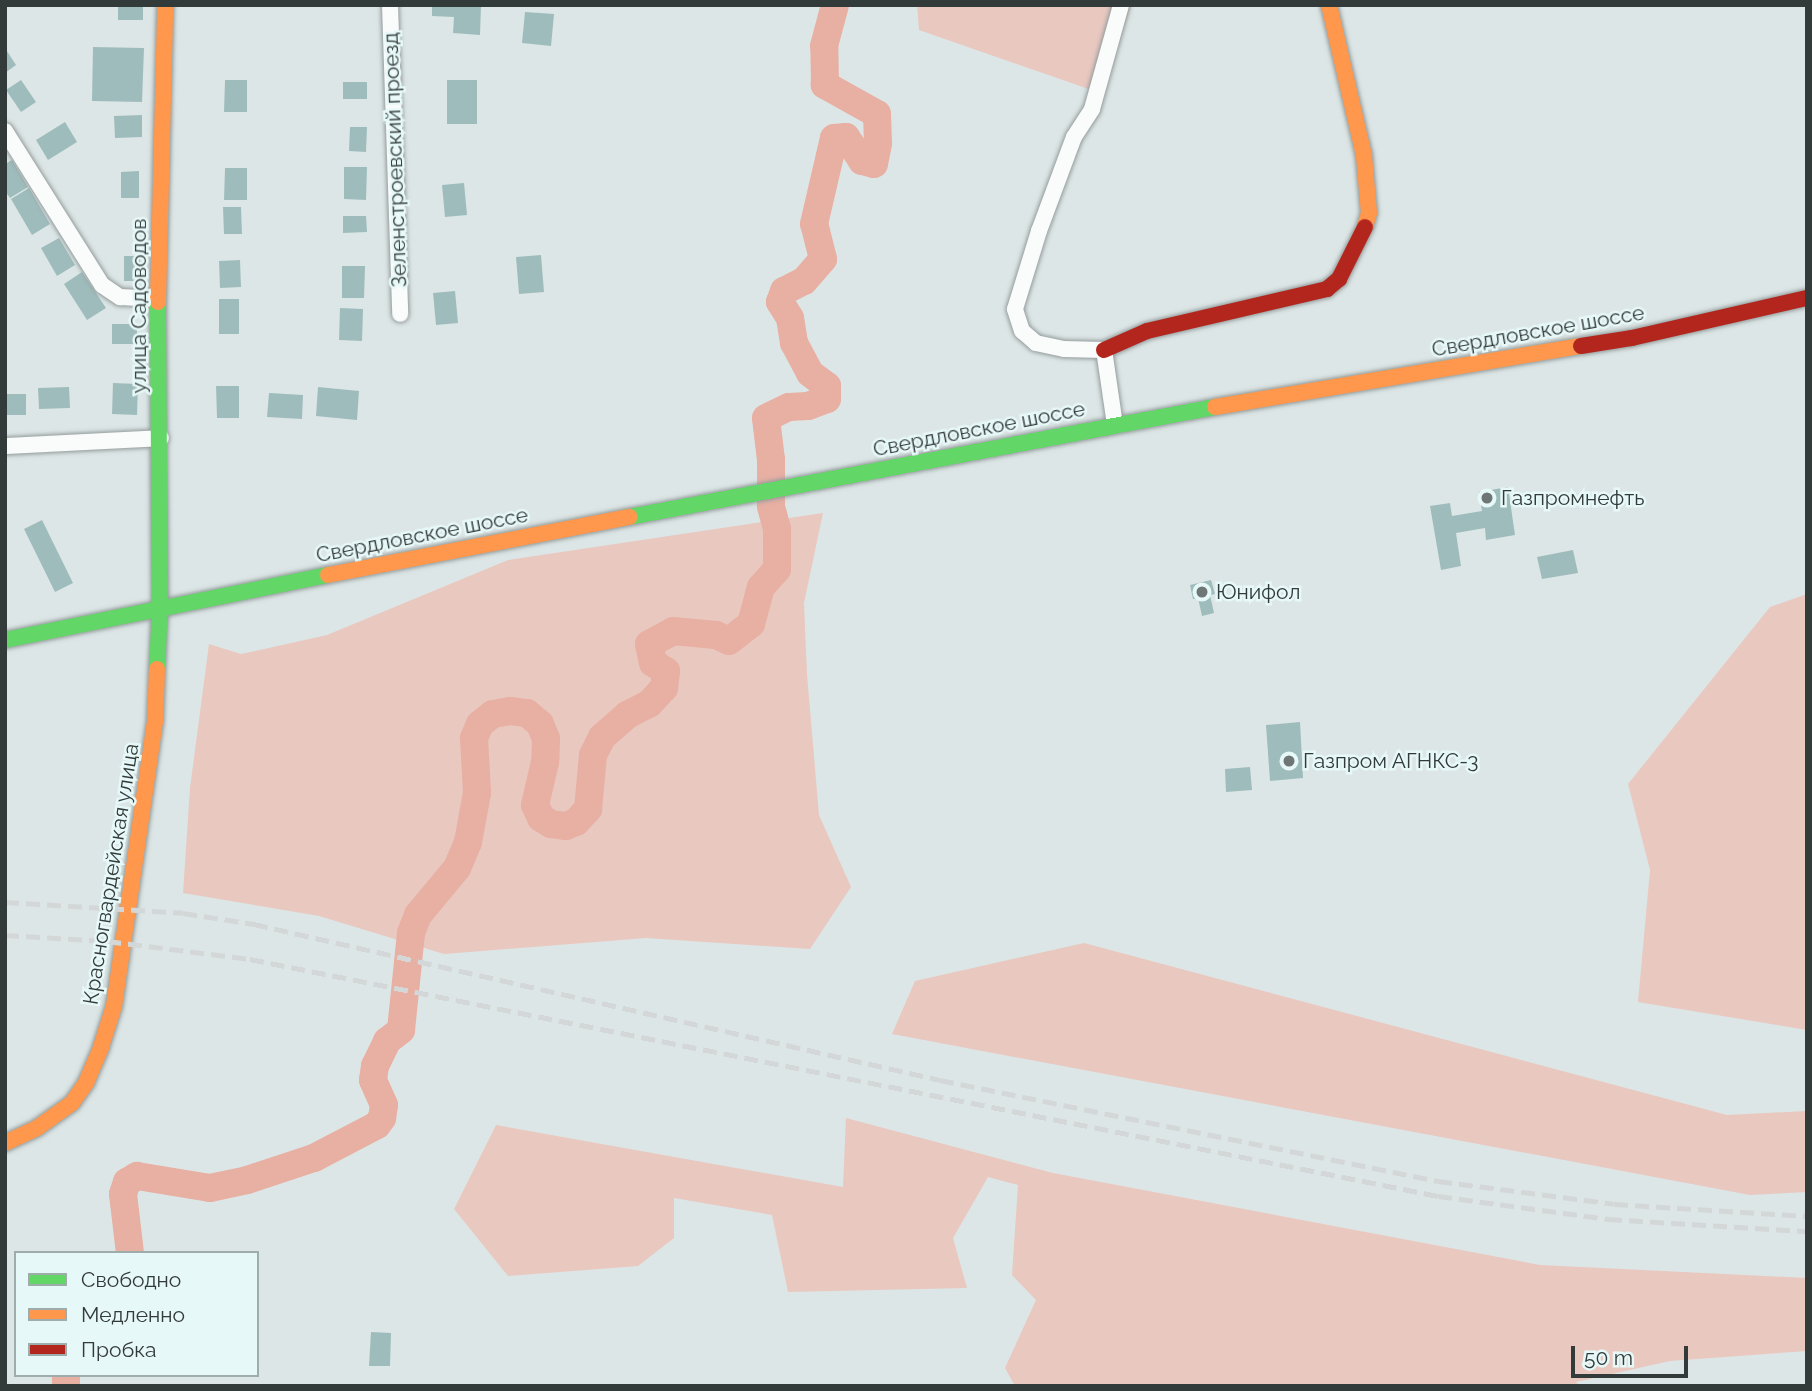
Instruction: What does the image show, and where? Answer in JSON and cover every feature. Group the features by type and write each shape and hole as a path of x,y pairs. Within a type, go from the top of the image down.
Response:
{"main road":[{"name":"улица Садоводов","path":"160,607 158,299 165,5"},
{"path":"1104,350 1147,331 1326,289 1339,279 1362,240 1369,213 1364,156 1329,5"},
{"name":"Свердловское шоссе","path":"5,640 160,607 1115,425 1632,338 1807,298"},
{"name":"Красногвардейская улица","path":"5,1143 37,1128 72,1102 86,1083 114,1006 155,721 160,607"}],"street":[{"name":"Зеленстроевский проезд","path":"390,5 400,314"},
{"path":"1115,425 1104,350 1065,349 1036,343 1022,331 1014,309 1074,137 1092,109 1121,5"},
{"path":"5,131 102,285 120,297 158,299"},
{"path":"5,446 161,438"}],"shaded area":[{"path":"917,5 1131,5 1103,94 919,30"},
{"path":"823,513 804,603 807,674 819,815 851,887 810,949 646,938 444,954 319,916 183,893 190,788 209,644 241,654 327,635 508,560"},
{"path":"1807,594 1807,1030 1638,1002 1650,870 1628,784 1770,607"},
{"path":"1084,943 1727,1115 1807,1111 1807,1192 1750,1195 892,1034 915,981"},
{"path":"846,1118 1053,1173 1540,1265 1807,1278 1807,1351 1670,1361 1576,1382 1580,1386 1015,1386 1005,1368 1036,1300 1012,1275 1018,1185 988,1177 953,1238 967,1288 788,1292 772,1215 674,1198 674,1238 638,1266 508,1276 454,1209 496,1125 843,1187"}],"building":[{"path":"118,5 143,5 143,20 118,20"},
{"path":"432,5 481,5 480,35 453,33 454,17 432,16"},
{"path":"525,12 554,14 551,46 522,43"},
{"path":"93,47 144,48 142,102 92,101"},
{"path":"5,48 16,65 5,73"},
{"path":"21,80 36,102 21,112 6,90"},
{"path":"225,80 247,80 247,112 224,112"},
{"path":"447,80 477,80 477,124 447,124"},
{"path":"343,82 367,82 367,99 343,99"},
{"path":"142,115 142,137 115,138 114,116"},
{"path":"65,122 77,142 48,160 36,140"},
{"path":"350,127 367,127 366,152 349,151"},
{"path":"12,160 28,187 10,198 5,191 5,164"},
{"path":"344,167 367,167 366,200 344,199"},
{"path":"225,168 247,168 247,200 224,200"},
{"path":"139,171 139,198 121,198 121,172"},
{"path":"464,183 467,215 445,217 442,185"},
{"path":"29,188 50,224 32,235 11,199"},
{"path":"223,207 241,207 242,234 224,234"},
{"path":"343,216 366,216 367,232 343,233"},
{"path":"59,238 75,265 57,276 41,248"},
{"path":"541,255 544,292 519,294 516,257"},
{"path":"124,256 140,256 141,281 124,281"},
{"path":"240,260 241,287 220,288 219,261"},
{"path":"342,266 365,266 364,298 342,298"},
{"path":"82,272 106,308 87,320 64,284"},
{"path":"455,291 458,323 436,325 433,293"},
{"path":"219,299 239,299 239,334 219,334"},
{"path":"340,308 363,309 362,341 339,340"},
{"path":"112,324 137,324 137,344 112,344"},
{"path":"113,383 138,384 137,415 112,414"},
{"path":"216,386 239,386 239,418 217,418"},
{"path":"69,387 70,408 39,409 38,388"},
{"path":"318,387 359,391 357,420 316,416"},
{"path":"269,393 303,395 302,419 267,417"},
{"path":"5,394 26,394 26,415 5,415"},
{"path":"1508,487 1515,535 1486,540 1485,528 1456,533 1461,566 1441,570 1430,506 1450,503 1452,516 1482,511 1479,492"},
{"path":"42,520 73,583 55,592 24,529"},
{"path":"1573,550 1578,573 1542,579 1537,557"},
{"path":"1211,580 1215,594 1210,595 1214,613 1202,616 1198,598 1193,599 1190,585"},
{"path":"1300,722 1303,778 1270,781 1266,725"},
{"path":"1250,767 1252,790 1226,792 1225,769"},
{"path":"371,1332 391,1333 390,1366 369,1366"}],"waterway":[{"path":"130,1251 123,1194 127,1182 137,1176 210,1188 247,1180 314,1158 377,1125 382,1118 384,1105 373,1080 375,1066 387,1041 401,1030 411,933 418,915 457,868 468,842 477,793 474,738 480,724 493,714 510,711 527,713 540,724 546,739 545,762 535,805 541,818 551,824 566,826 576,822 588,809 593,755 602,737 627,715 649,704 664,688 666,671 653,663 649,644 673,631 716,635 729,641 751,624 761,587 777,569 777,529 771,506 771,460 766,418 789,407 808,406 827,399 827,386 810,373 794,343 790,318 780,302 784,291 804,281 823,259 814,224 834,138 846,137 862,161 874,164 878,143 877,114 825,85 824,46 835,5"},
{"path":"66,1377 66,1386"}],"railway":[{"path":"5,902 183,913 254,924 940,1080 1438,1181 1614,1204 1807,1216"},
{"path":"5,935 107,941 250,959 1438,1196 1608,1219 1807,1231"}],"traffic: fast":[{"path":"157,669 160,607 158,302"},
{"path":"629,517 1215,407"},
{"path":"5,640 328,575"}],"traffic: slow":[{"path":"158,302 165,5"},
{"path":"1329,5 1364,156 1369,213 1365,227"},
{"path":"1215,407 1581,346"},
{"path":"328,575 629,517"},
{"path":"5,1143 37,1128 72,1103 86,1083 101,1047 114,1006 155,721 157,669"}],"traffic: jam":[{"path":"1104,350 1147,331 1327,289 1339,279 1365,227"},
{"path":"1581,346 1632,338 1807,298"}],"place":[{"name":"Газпромнефть","path":"1487,498"},
{"name":"Юнифол","path":"1202,592"},
{"name":"Газпром АГНКС-3","path":"1289,761"}]}
